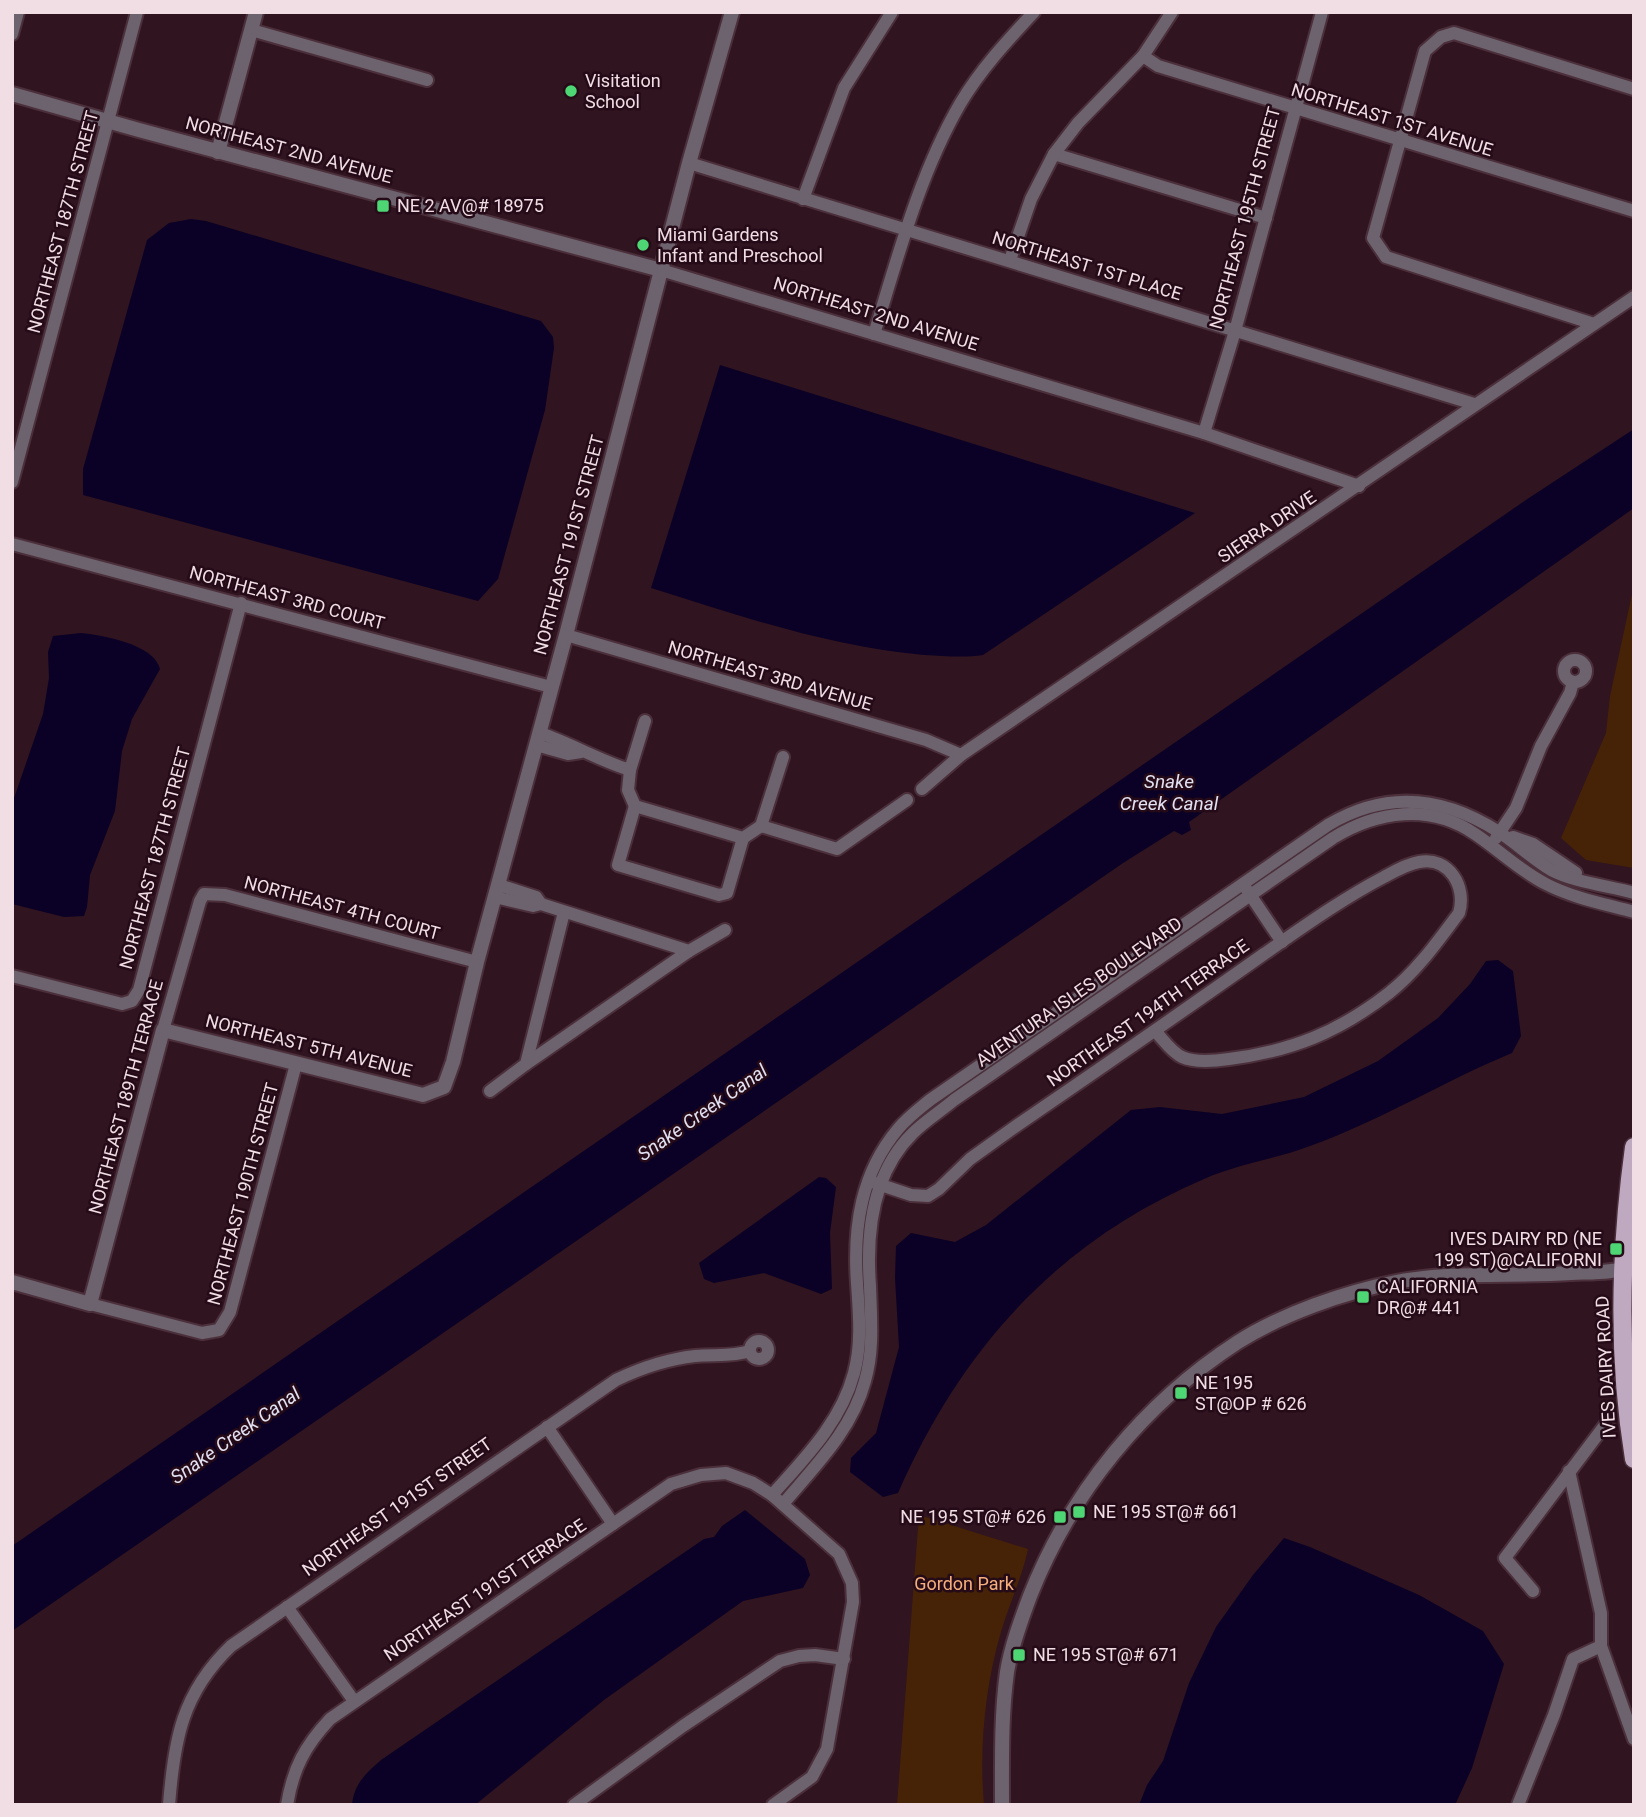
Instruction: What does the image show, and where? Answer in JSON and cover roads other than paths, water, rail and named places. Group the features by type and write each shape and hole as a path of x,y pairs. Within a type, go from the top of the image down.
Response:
{"main road":[{"name":"IVES DAIRY ROAD","path":"1634,1147 1623,1332 1634,1459"}],"street":[{"path":"12,34 18,12"},
{"name":"NORTHEAST 187TH STREET","path":"12,482 137,12"},
{"path":"218,152 256,12"},
{"name":"NORTHEAST 191ST STREET","path":"444,1087 453,1062 477,962 566,635 689,163 732,12"},
{"path":"803,199 844,88 892,12"},
{"path":"874,334 907,229 937,148 961,103 996,54 1034,12"},
{"path":"1010,260 1031,199 1054,154 1078,123 1143,56 1172,12"},
{"name":"NORTHEAST 195TH STREET","path":"1204,433 1235,331 1322,12"},
{"path":"251,30 427,80"},
{"path":"1594,324 1386,257 1373,238 1425,51 1441,37 1454,33 1634,89"},
{"name":"NORTHEAST 1ST AVENUE","path":"1143,56 1158,66 1634,211"},
{"name":"NORTHEAST 2ND AVENUE","path":"12,94 661,270 1204,433 1359,486"},
{"path":"1054,154 1266,218"},
{"name":"NORTHEAST 1ST PLACE","path":"689,163 1474,404"},
{"name":"SIERRA DRIVE","path":"922,789 961,755 1634,297"},
{"name":"NORTHEAST 3RD COURT","path":"12,544 551,687"},
{"name":"NORTHEAST 187TH STREET","path":"12,976 122,1004 132,1002 139,990 241,603"},
{"name":"NORTHEAST 3RD AVENUE","path":"566,635 926,740 961,755"},
{"path":"1490,846 1517,808 1531,767 1570,693 1573,682"},
{"path":"645,721 630,770 628,790 635,806 618,865 719,895 727,893 743,838 761,826 783,757"},
{"path":"538,739 572,744 581,752 630,770"},
{"path":"761,826 837,849 907,800"},
{"name":"AVENTURA ISLES BOULEVARD","path":"783,1504 844,1430 865,1382 873,1334 868,1233 874,1202 889,1166 911,1134 1344,816 1377,804 1400,801 1443,806 1462,812 1499,832 1552,870 1571,878 1634,893"},
{"path":"635,806 743,838"},
{"name":"AVENTURA ISLES BOULEVARD","path":"772,1495 828,1429 838,1413 854,1373 859,1348 856,1229 868,1181 878,1158 899,1128 930,1100 1247,889 1353,826 1378,816 1410,814 1444,820 1464,827 1546,884 1576,896 1634,912"},
{"name":"NORTHEAST 194TH TERRACE","path":"868,1181 911,1195 928,1196 983,1149 1362,888 1407,866 1432,861 1453,874 1460,888 1462,903 1459,913 1415,970 1390,992 1329,1033 1289,1048 1258,1055 1196,1060 1182,1057 1155,1031"},
{"path":"1247,889 1282,942"},
{"path":"497,891 536,897 541,904 690,951"},
{"name":"NORTHEAST 4TH COURT","path":"200,901 204,894 225,895 477,962"},
{"name":"NORTHEAST 189TH TERRACE","path":"90,1304 200,901"},
{"path":"526,1064 564,912"},
{"path":"490,1091 690,951 725,930"},
{"name":"NORTHEAST 5TH AVENUE","path":"163,1030 423,1095 444,1087"},
{"name":"NORTHEAST 190TH STREET","path":"90,1304 202,1333 219,1330 230,1312 296,1064"},
{"path":"1002,1805 1002,1726 1008,1670 1022,1618 1044,1562 1069,1514 1108,1458 1167,1396 1239,1342 1268,1326 1339,1296 1397,1282 1447,1276 1628,1268"},
{"path":"12,1282 90,1304"},
{"name":"NORTHEAST 191ST STREET","path":"169,1805 174,1750 192,1695 215,1661 231,1646 616,1380 635,1371 682,1358 734,1356 750,1351"},
{"path":"1533,1591 1505,1558 1608,1421"},
{"path":"547,1427 613,1524"},
{"path":"1569,1471 1601,1613 1601,1646 1634,1739"},
{"name":"NORTHEAST 191ST TERRACE","path":"287,1805 293,1776 304,1751 330,1719 671,1484 714,1473 753,1483 772,1495 839,1555 852,1584 853,1602 831,1737 821,1763 812,1777 773,1805"},
{"path":"287,1607 354,1701"},
{"path":"1517,1805 1554,1715 1573,1659 1601,1646"},
{"path":"574,1805 682,1726 780,1661 815,1655 844,1659"}],"water":[{"path":"191,219 206,221 541,321 553,337 554,348 545,410 498,579 478,601 83,495 83,469 147,240 169,223"},
{"path":"720,365 1195,513 983,655 961,657 889,651 820,638 718,609 651,588"},
{"name":"Snake Creek Canal","path":"1634,429 1634,508 1189,822 1191,830 1182,835 1174,831 1123,863 12,1631 12,1546 1523,502"},
{"path":"81,633 138,647 156,660 160,669 132,719 122,751 115,811 90,875 84,916 64,917 12,904 12,804 43,714 49,678 48,652 53,636"},
{"path":"1498,960 1513,971 1521,1036 1512,1053 1336,1136 1297,1151 1204,1179 1151,1205 1103,1234 1059,1268 1020,1305 984,1347 923,1440 898,1493 883,1497 850,1472 851,1458 876,1433 899,1347 896,1246 911,1233 955,1242 986,1225 1131,1110 1160,1107 1222,1114 1304,1097 1378,1061 1438,1018 1470,984 1486,961"},
{"path":"819,1177 826,1178 836,1187 830,1233 832,1289 821,1294 764,1273 714,1283 704,1279 699,1263"},
{"path":"745,1510 805,1559 810,1575 803,1588 743,1601 604,1700 475,1805 352,1805 358,1785 381,1760 704,1539 714,1537 722,1526"},
{"path":"1284,1538 1419,1595 1483,1631 1504,1664 1472,1768 1455,1805 1139,1805 1147,1785 1163,1761 1189,1683 1216,1627 1253,1575"}],"place":[{"name":"Visitation School","path":"571,91"},
{"name":"NE 2 AV@# 18975","path":"383,206"},
{"name":"Miami Gardens Infant and Preschool","path":"643,245"},
{"name":"IVES DAIRY RD (NE 199 ST)@CALIFORNI","path":"1616,1249"},
{"name":"CALIFORNIA DR@# 441","path":"1363,1297"},
{"name":"NE 195 ST@OP # 626","path":"1181,1393"},
{"name":"NE 195 ST@# 661","path":"1079,1512"},
{"name":"NE 195 ST@# 626","path":"1060,1517"},
{"name":"NE 195 ST@# 671","path":"1019,1655"}],"park label":[{"name":"Gordon Park","path":"964,1584"}]}
